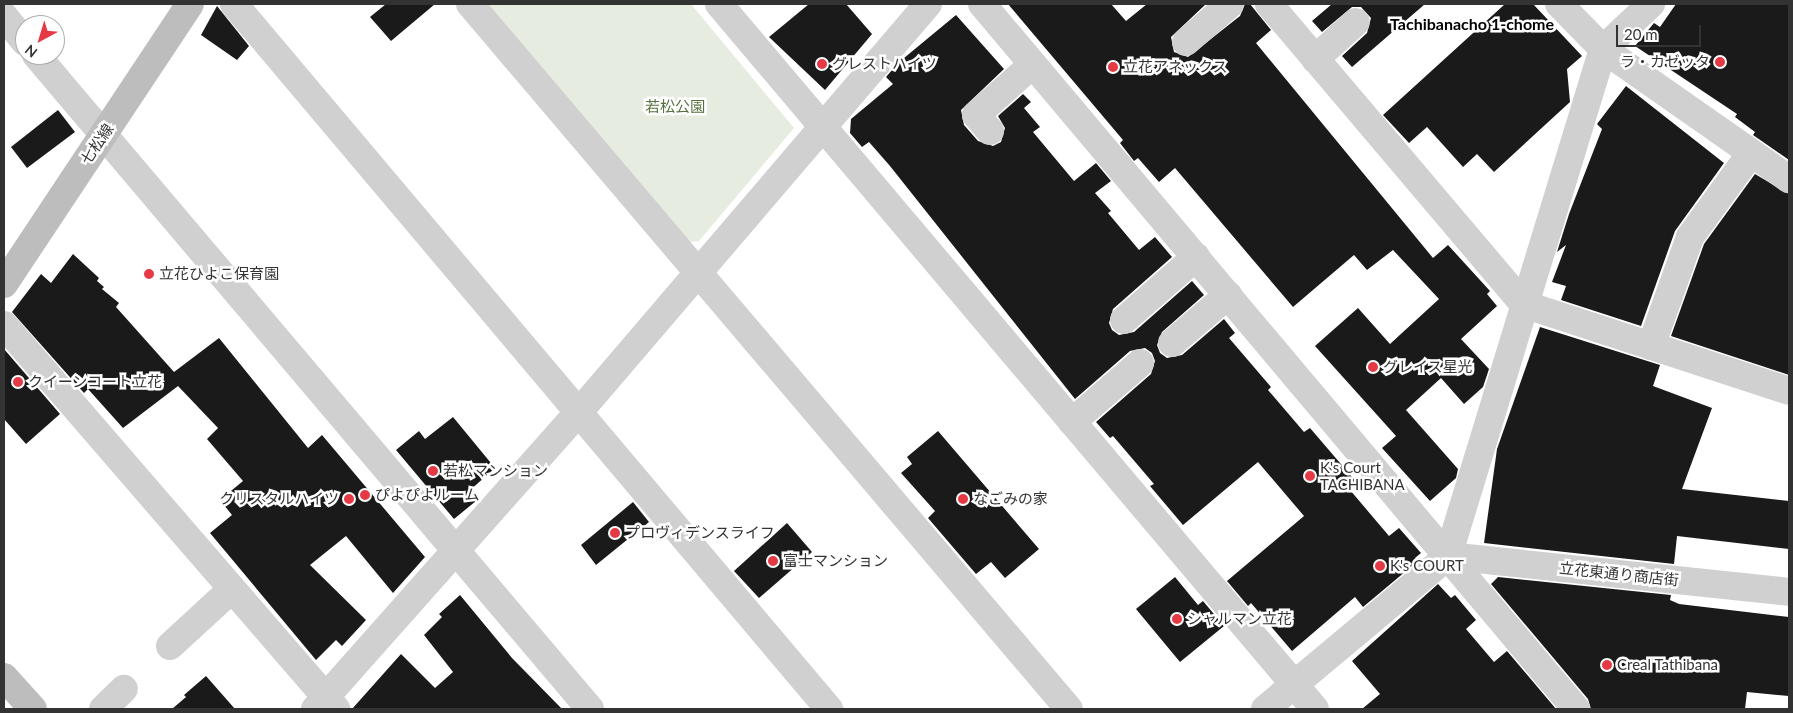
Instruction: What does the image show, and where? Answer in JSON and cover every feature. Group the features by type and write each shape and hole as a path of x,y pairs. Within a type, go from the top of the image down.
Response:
{"street":[{"name":"七松線","path":"4,284 190,4"},
{"path":"234,4 829,709"},
{"path":"470,4 1069,709"},
{"path":"719,4 1315,709"},
{"path":"4,325 232,589 325,705 928,4"},
{"path":"982,4 1576,709"},
{"path":"1186,42 1230,4"},
{"path":"1269,4 1523,304 1789,391"},
{"path":"1559,4 1603,49 1789,180"},
{"path":"1265,709 1448,556 1523,304 1603,49 1651,4"},
{"path":"4,16 15,30"},
{"path":"1316,59 1356,22"},
{"path":"990,130 976,115 1033,64"},
{"path":"44,65 590,709"},
{"path":"1651,346 1690,237 1751,153"},
{"path":"1124,320 1196,257"},
{"path":"1172,343 1228,295"},
{"path":"1072,422 1140,363"},
{"name":"立花東通り商店街","path":"1448,556 1789,592"},
{"path":"170,646 232,589"},
{"path":"4,677 33,709"},
{"path":"103,709 124,689"}],"green space":[{"name":"若松公園","path":"488,4 691,4 794,128 699,241 687,242"}],"building":[{"path":"386,4 435,4 391,41 370,17"},
{"name":"グレストハイツ","path":"809,4 846,4 872,34 825,90 769,37"},
{"path":"1008,4 1111,4 1126,21 1147,4 1206,4 1171,37 1174,52 1188,57 1240,16 1245,4 1250,4 1271,30 1256,43 1433,258 1448,245 1490,291 1487,294 1497,306 1461,339 1489,369 1483,387 1464,404 1441,378 1406,410 1458,469 1456,478 1430,501 1382,448 1396,436 1315,346 1358,308 1390,344 1439,299 1393,250 1367,270 1354,255 1293,307 1175,168 1159,182 1138,158 1134,161 1120,143 1123,140"},
{"path":"1332,4 1425,4 1352,67 1342,56 1367,33 1371,18 1361,7 1352,7 1322,32 1312,21"},
{"path":"1505,4 1533,4 1582,56 1567,69 1570,102 1494,172 1477,154 1463,167 1427,127 1409,143 1383,115"},
{"path":"1676,4 1789,4 1789,160 1753,135 1755,132 1735,117 1737,114 1635,46 1654,23 1660,27"},
{"path":"217,6 249,46 237,60 201,35"},
{"path":"956,15 1004,69 961,110 964,125 978,141 993,146 1001,142 1005,128 998,116 1023,94 1031,102 1024,108 1040,127 1033,132 1074,181 1096,163 1111,181 1095,193 1111,211 1108,213 1139,250 1155,237 1172,257 1113,309 1109,323 1112,330 1119,335 1134,332 1192,281 1204,295 1162,332 1157,345 1160,353 1167,358 1182,355 1224,319 1235,333 1229,338 1271,387 1268,390 1304,432 1310,428 1358,484 1350,490 1389,536 1399,528 1421,553 1415,558 1418,561 1363,607 1355,597 1292,651 1251,603 1248,606 1227,581 1304,516 1258,462 1183,525 1150,486 1154,484 1113,436 1110,438 1096,422 1151,374 1155,361 1152,353 1145,348 1130,351 1075,399 890,166 869,142 862,147 850,133 851,119 893,84 886,77 898,63"},
{"path":"1626,86 1724,163 1675,231 1641,326 1561,300 1566,286 1552,282 1566,245 1557,252 1569,214 1602,129 1597,124"},
{"path":"58,110 75,132 27,168 11,147"},
{"path":"1755,174 1789,194 1789,375 1671,336 1704,244"},
{"path":"73,254 99,278 97,281 104,287 102,289 119,303 116,307 174,372 219,338 308,448 322,435 425,557 393,593 346,536 310,565 366,620 342,646 336,640 316,660 210,533 232,515 220,500 243,481 207,439 218,428 178,386 123,428 88,389 84,393 12,312 41,274 51,283"},
{"path":"1540,327 1660,365 1653,386 1712,408 1682,489 1789,501 1789,549 1677,536 1674,564 1484,543 1497,449"},
{"name":"クイーンコート立花","path":"4,349 60,414 26,444 4,419"},
{"name":"若松マンション","path":"453,417 495,468 468,492 476,501 454,519 396,450 419,431 425,439"},
{"name":"なごみの家","path":"938,431 1039,549 1005,578 991,562 976,574 928,518 935,511 901,473 912,464 907,457"},
{"name":"プロヴィデンスライフ","path":"633,502 649,522 596,565 581,545"},
{"name":"富士マンション","path":"787,523 812,552 759,598 734,571"},
{"name":"シャルマン立花","path":"1175,577 1198,605 1203,601 1224,626 1180,662 1136,609"},
{"path":"1498,577 1671,595 1670,600 1679,604 1789,617 1789,696 1747,692 1745,709 1591,709 1588,699 1491,584"},
{"path":"1438,584 1451,598 1455,595 1476,620 1466,629 1494,662 1507,651 1556,709 1362,709 1380,694 1352,661"},
{"path":"460,595 512,658 562,709 352,709 401,654 435,688 453,672 424,635 442,617 439,614"},
{"path":"206,676 235,709 172,709 186,697 184,695"}],"place":[{"name":"ラ・カゼッタ","path":"1720,62"},
{"name":"グレストハイツ","path":"822,64"},
{"name":"立花アネックス","path":"1113,67"},
{"name":"立花ひよこ保育園","path":"149,274"},
{"name":"グレイス星光","path":"1373,367"},
{"name":"クイーンコート立花","path":"18,382"},
{"name":"若松マンション","path":"433,471"},
{"name":"K's Court TACHIBANA","path":"1310,476"},
{"name":"ぴよぴよルーム","path":"365,495"},
{"name":"クリスタルハイツ","path":"349,499"},
{"name":"なごみの家","path":"963,499"},
{"name":"プロヴィデンスライフ","path":"615,533"},
{"name":"富士マンション","path":"773,561"},
{"name":"K's COURT","path":"1380,566"},
{"name":"シャルマン立花","path":"1177,619"},
{"name":"Creal Tathibana","path":"1607,665"}],"district":[{"name":"Tachibanacho 1-chome","path":"1472,24"}]}
